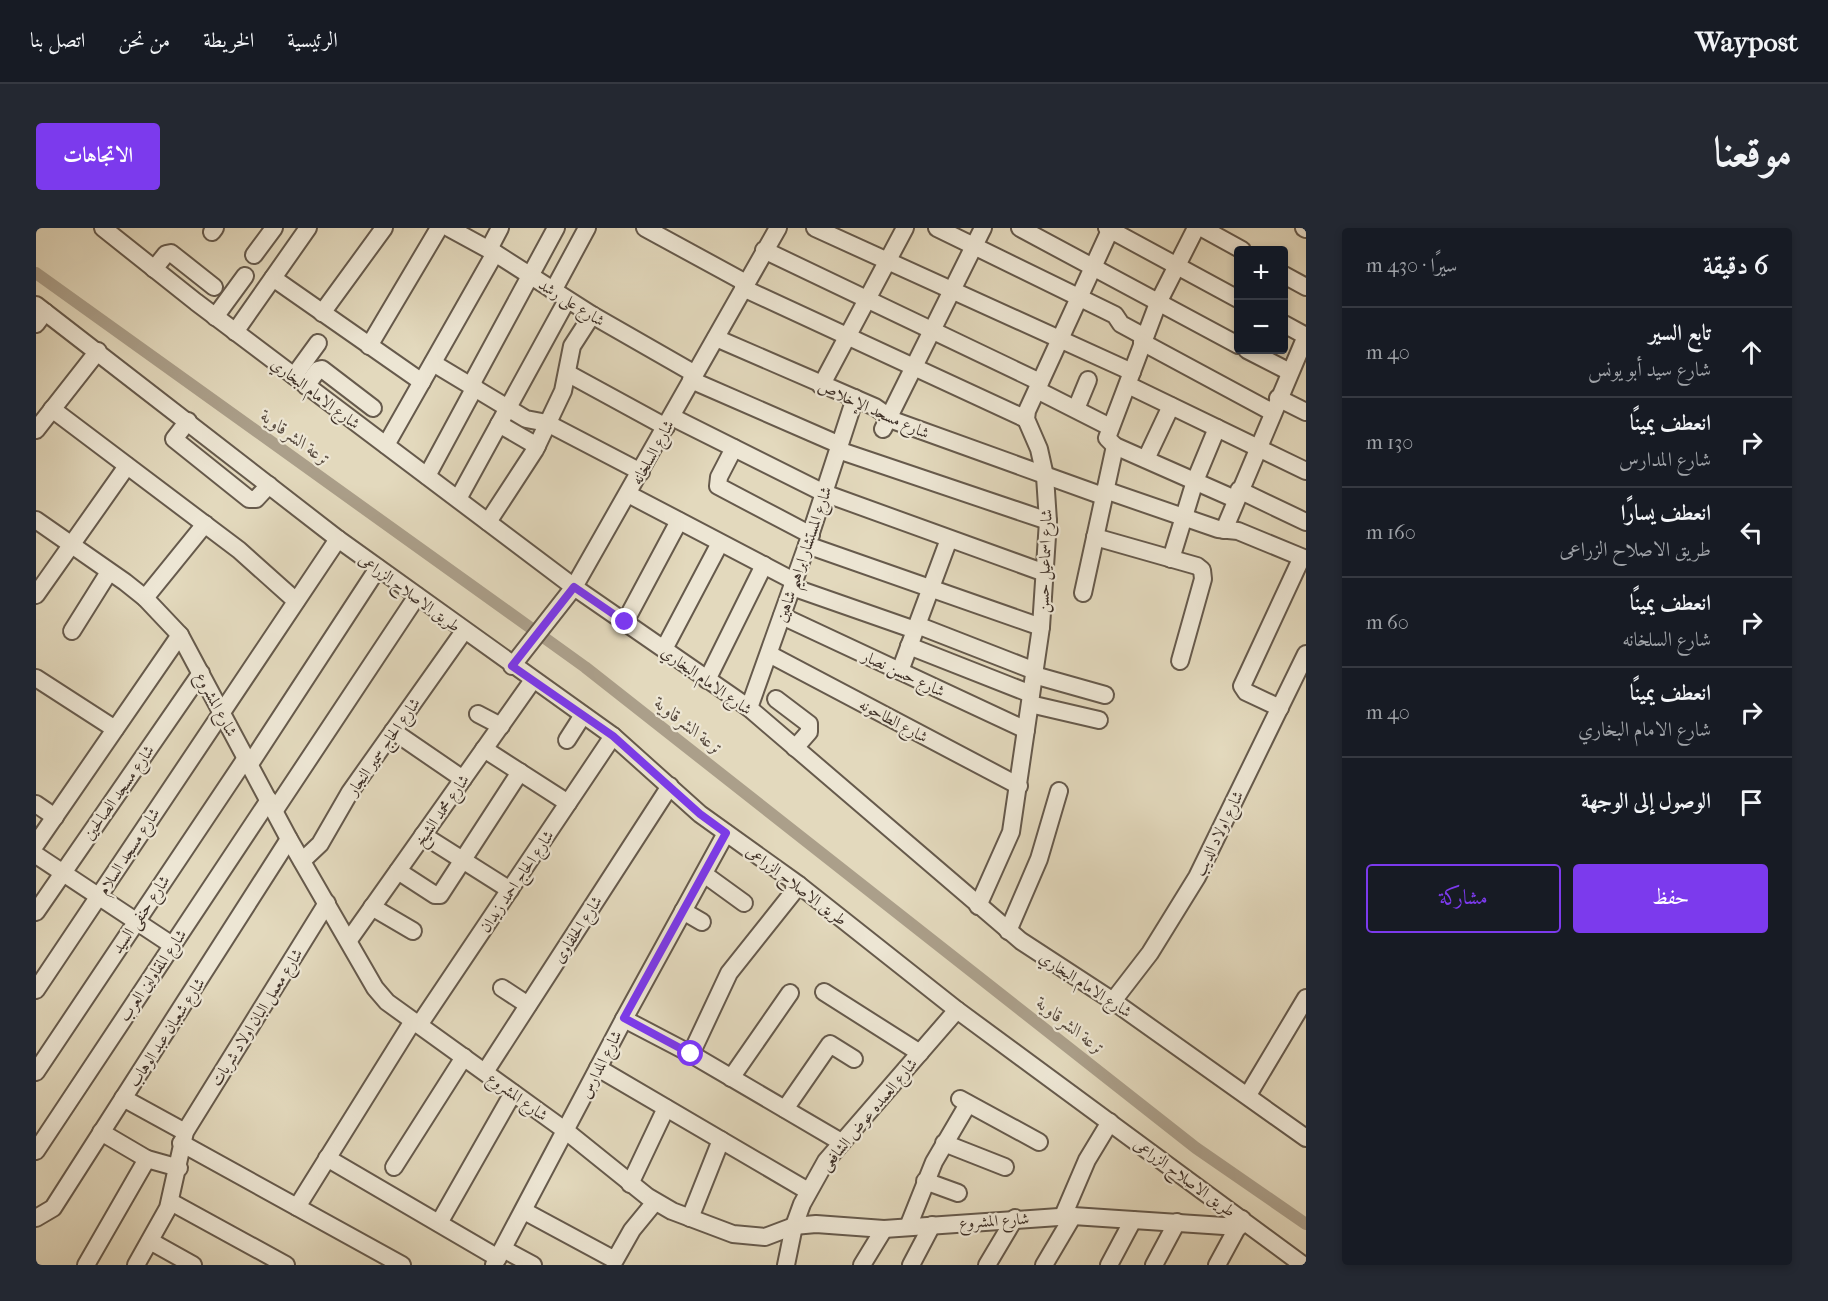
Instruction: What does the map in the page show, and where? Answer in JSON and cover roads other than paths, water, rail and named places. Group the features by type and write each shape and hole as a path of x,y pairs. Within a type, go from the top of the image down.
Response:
{"street":[{"name":"شارع الامام البخاري","path":"103,228 215,317 574,587 749,708 1008,931 1113,1001 1306,1138"},
{"path":"254,255 274,228"},
{"path":"235,332 308,228"},
{"path":"322,313 384,228"},
{"path":"369,346 439,228"},
{"name":"شارع على رشد","path":"449,228 492,251 693,377 839,447 1048,521"},
{"path":"386,445 433,363 492,251 500,228"},
{"path":"427,476 556,228"},
{"path":"458,500 508,408 560,295 587,228"},
{"path":"645,228 745,285 847,336 1026,419 1038,386 1109,228 1234,296"},
{"name":"شارع السلخانه","path":"512,666 574,587 778,228"},
{"path":"815,228 1059,339 1130,379 1171,406 1306,471"},
{"path":"821,386 905,228"},
{"path":"937,228 1115,315 1121,324 1143,340 1275,405 1306,412"},
{"path":"886,424 984,228"},
{"path":"1020,228 1234,342"},
{"path":"1083,593 1104,493 1111,437 1143,340 1158,303 1195,228"},
{"path":"1202,228 1235,246"},
{"path":"764,250 867,299 1038,386 1146,459 1195,481 1237,494 1306,522"},
{"path":"154,269 166,254 171,253 214,287"},
{"path":"215,317 245,276"},
{"path":"1288,276 1306,287"},
{"path":"273,278 422,382"},
{"name":"طريق الاصلاح الزراعى","path":"39,314 98,351 338,539 512,666 613,736 726,833 799,885 957,1010 1110,1122 1241,1223 1304,1265"},
{"path":"488,522 537,446 562,391 572,346 592,315"},
{"path":"1224,530 1275,405 1305,341 1288,327"},
{"name":"شارع مسجد الإخلاص","path":"716,338 821,386 875,407 886,424 1104,493"},
{"path":"300,381 318,343"},
{"path":"36,430 98,351"},
{"path":"1255,354 1290,372"},
{"path":"433,363 526,419 548,423 641,472"},
{"path":"300,381 322,369 374,408"},
{"path":"567,373 669,422 734,448 824,493 1045,573"},
{"path":"1076,410 1088,380"},
{"name":"شارع المستشار ابراهيم شاهين","path":"749,708 809,540 855,398"},
{"path":"1146,459 1171,406"},
{"path":"52,409 239,550 296,601"},
{"name":"شارع اسماعيل حسن","path":"978,906 1009,841 1041,627 1048,521 1045,476 1039,449 1026,419"},
{"path":"188,421 176,433 174,439 249,499 254,500 269,485"},
{"path":"499,424 537,446"},
{"path":"1171,559 1195,481 1217,428"},
{"path":"734,448 719,477 718,486 722,490 809,540 1041,627"},
{"path":"36,595 127,466"},
{"path":"1104,493 1224,530 1238,531 1304,559 1242,686 1246,692 1280,708"},
{"path":"628,494 764,565 793,584 916,627 1034,673 1105,695"},
{"name":"شارع المشروع","path":"36,520 145,598 180,635 289,839 375,988 393,1007 566,1131 655,1202 690,1218 744,1237 765,1237 794,1226 816,1224 884,1229 1068,1216 1241,1223"},
{"path":"625,622 678,521"},
{"path":"145,598 205,524"},
{"path":"1095,537 1197,566 1202,570 1203,579 1180,661"},
{"name":"شارع مسجد السلام","path":"36,990 338,539"},
{"path":"900,671 949,539"},
{"path":"664,649 720,543"},
{"path":"707,680 764,565"},
{"name":"شارع حنفى السيد","path":"36,1072 134,922 248,761 378,568"},
{"path":"72,631 109,572"},
{"name":"شارع المقاولين العرب","path":"36,1151 172,945 417,596"},
{"name":"شارع حسن نصار","path":"782,616 1026,730"},
{"name":"شارع الحاج سمير النجار","path":"302,861 320,844 350,792 464,631"},
{"path":"36,844 180,635"},
{"path":"909,646 1030,699 1100,720"},
{"name":"شارع الطاحونه","path":"769,654 1019,786"},
{"name":"شارع اولاد الديب","path":"1113,1001 1145,962 1194,883 1306,654"},
{"name":"شارع مسجد الصالحين","path":"36,912 201,673"},
{"path":"36,678 115,729"},
{"name":"شارع محمد الشيخ","path":"349,940 533,680"},
{"path":"776,699 809,724 809,732 795,748"},
{"path":"478,714 501,726"},
{"path":"567,740 583,715"},
{"path":"393,731 462,779"},
{"name":"شارع الحاج احمد زيدان","path":"297,1207 416,1023 510,890 613,736"},
{"path":"484,749 568,803"},
{"path":"398,871 438,896 443,893 520,772"},
{"name":"شارع الحلفاوى","path":"484,1072 670,786"},
{"path":"1008,931 1040,859 1059,791"},
{"path":"36,804 55,817"},
{"name":"شارع المدارس","path":"498,1258 624,1018 726,833"},
{"path":"423,835 510,890"},
{"name":"شارع شعبان عبد الوهاب","path":"36,1218 52,1208 289,839"},
{"path":"36,855 172,945"},
{"path":"704,874 744,903"},
{"path":"691,1054 729,974 799,885"},
{"name":"شارع معمل البان اولاد شربات","path":"183,1138 327,903"},
{"path":"372,907 413,932"},
{"path":"683,910 702,922"},
{"path":"502,988 528,1005"},
{"path":"824,992 920,1053"},
{"path":"732,1078 790,993"},
{"path":"1248,1095 1306,998"},
{"name":"شارع العمده عوض الشافعى","path":"786,1265 794,1226 808,1191 841,1142 957,1010"},
{"path":"624,1018 691,1054 841,1142"},
{"path":"785,1109 830,1044 854,1059"},
{"path":"394,1167 464,1057"},
{"path":"598,1068 808,1191"},
{"path":"439,1223 513,1094"},
{"path":"123,1098 183,1138 297,1207 402,1265"},
{"path":"908,1227 925,1181 964,1101 1039,1142"},
{"path":"630,1184 666,1108"},
{"path":"1044,1265 1068,1216 1087,1160 1110,1122"},
{"path":"101,1132 147,1159 179,1168"},
{"path":"136,1265 171,1202 183,1138"},
{"path":"690,1218 721,1140"},
{"path":"944,1143 1005,1167"},
{"path":"327,1158 498,1258 533,1265"},
{"path":"86,1265 147,1159"},
{"path":"925,1181 958,1193"},
{"path":"171,1202 286,1265"},
{"path":"524,1210 615,1260 632,1230 655,1202"},
{"path":"987,1265 1015,1218"},
{"path":"1109,1265 1133,1220"},
{"path":"1154,1265 1178,1222"},
{"path":"1216,1265 1241,1223"},
{"path":"911,1265 932,1225"},
{"path":"862,1265 884,1229"},
{"path":"150,1241 193,1265"}],"waterway":[{"name":"ترعة الشرقاوية","path":"36,273 585,667 1196,1148 1306,1224"}]}
